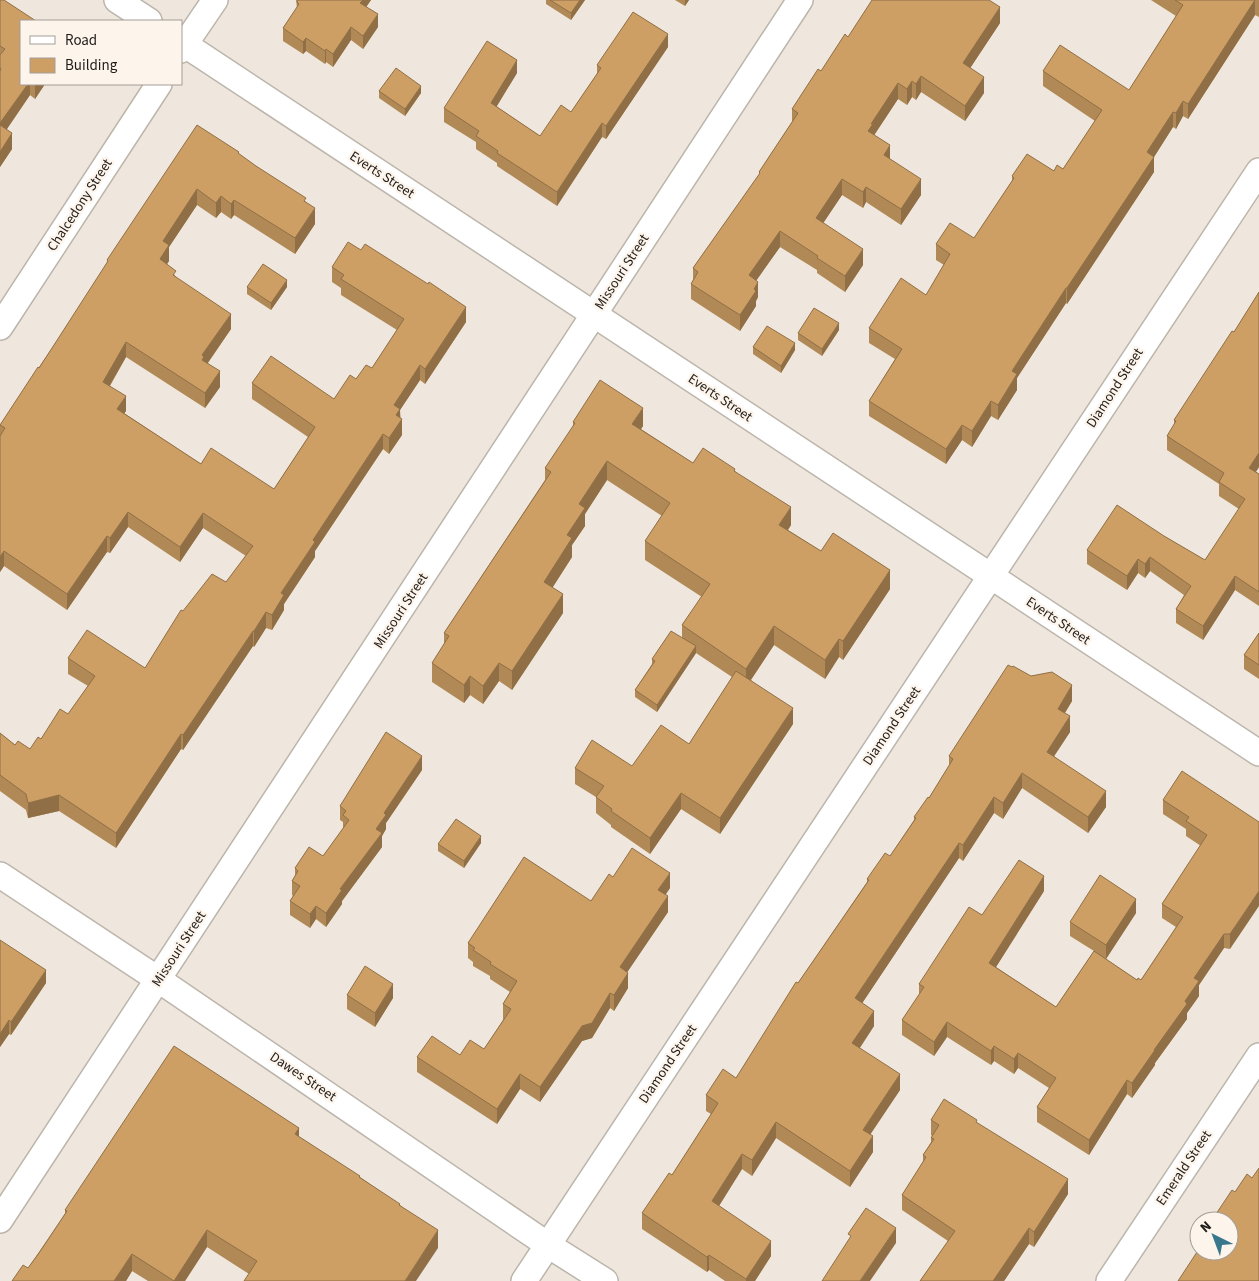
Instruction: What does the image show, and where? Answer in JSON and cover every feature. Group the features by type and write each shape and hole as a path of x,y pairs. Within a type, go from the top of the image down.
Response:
{"street":[{"path":"117,0 147,20"},
{"path":"183,46 215,0"},
{"name":"Missouri Street","path":"0,1220 800,0"},
{"name":"Everts Street","path":"183,46 1259,753"},
{"name":"Chalcedony Street","path":"0,326 158,85"},
{"name":"Diamond Street","path":"524,1281 1259,171"},
{"name":"Dawes Street","path":"0,875 159,980 548,1245 605,1281"},
{"name":"Emerald Street","path":"1110,1281 1259,1056"}],"building":[{"path":"0,0 4,0 34,20 20,20 20,85 27,85 0,123 0,55 5,49 0,46"},
{"path":"298,0 363,0 360,3 378,14 363,36 351,27 333,54 306,38 303,42 283,28 299,4"},
{"path":"550,0 580,0 571,13"},
{"path":"872,0 989,0 1000,7 963,63 984,77 965,106 921,76 916,84 912,81 907,89 898,83 868,131 890,145 884,155 921,179 901,209 866,187 863,192 842,179 816,218 863,249 845,276 780,231 749,275 758,282 754,289 756,291 740,315 691,284 698,272 693,268 760,173 798,113 792,109 818,69 821,71 845,34 848,37"},
{"path":"1175,0 1255,0 1188,104 1183,101 1176,113 1173,112 1147,152 1154,157 1012,371 1017,374 998,405 991,401 972,431 962,425 946,449 869,401 902,349 869,328 901,278 926,295 950,254 936,244 950,223 974,238 1014,178 1012,176 1027,154 1054,171 1057,165 1063,169 1102,110 1043,71 1060,45 1129,90 1183,5"},
{"path":"633,12 668,34 606,126 602,123 557,192 497,153 498,151 476,136 479,131 444,108 487,41 517,60 491,103 540,136 561,105 571,112 601,68 597,65"},
{"path":"396,68 421,86 405,109 379,91"},
{"path":"0,125 12,133 0,152"},
{"path":"197,125 306,198 304,201 315,208 295,238 234,200 231,204 221,196 216,203 197,189 163,241 169,245 160,259 176,271 173,275 231,314 202,355 204,357 202,360 220,371 205,393 126,342 103,382 126,396 117,409 201,464 211,448 274,489 315,427 252,383 271,356 334,399 350,375 356,379 366,365 372,368 404,319 341,279 344,275 332,267 348,242 361,250 365,244 428,284 429,282 466,307 425,369 420,365 394,405 400,409 396,415 402,419 389,438 383,434 313,540 315,542 281,593 284,595 272,615 266,612 183,735 181,734 116,833 59,795 28,803 26,794 0,775 0,733 15,745 18,741 30,749 38,737 41,739 60,709 68,714 95,676 68,658 87,630 145,668 181,610 183,611 212,574 226,582 253,546 203,513 180,547 128,512 110,538 107,536 67,594 4,551 0,557 0,436 5,428 0,425"},
{"path":"263,264 287,280 271,303 247,287"},
{"path":"1259,292 1259,453 1249,468 1259,474 1259,592 1235,576 1203,626 1176,609 1191,586 1150,557 1145,564 1138,559 1127,576 1087,550 1117,505 1205,560 1245,499 1219,482 1224,473 1167,436 1176,421 1174,420"},
{"path":"814,308 839,323 822,349 798,333"},
{"path":"767,326 795,343 781,366 753,347"},
{"path":"600,380 643,408 632,424 693,463 703,448 735,469 734,471 791,507 779,525 821,551 833,533 890,570 843,641 839,639 825,660 774,626 746,669 682,625 710,584 645,541 670,503 607,461 579,504 585,508 567,535 572,538 544,582 563,594 512,671 499,663 483,686 470,676 464,685 432,663 449,636 444,633 551,472 545,468 575,423 573,422"},
{"path":"671,631 696,646 657,705 635,690 655,661 652,659"},
{"path":"1259,633 1259,665 1244,655"},
{"path":"1008,665 1031,676 1052,672 1072,685 1058,709 1070,716 1047,752 1106,791 1088,817 1022,773 1003,803 994,797 963,845 959,843 855,998 874,1011 852,1043 900,1074 863,1130 873,1136 850,1171 776,1122 752,1160 742,1154 712,1201 771,1241 746,1279 709,1255 707,1257 642,1213 669,1173 672,1175 717,1105 718,1103 706,1095 723,1069 736,1078 796,982 798,983 869,880 867,879 885,853 890,856 916,818 914,817 929,798 953,759 949,756"},
{"path":"736,671 793,708 720,818 681,793 650,838 611,811 612,809 596,797 604,786 575,768 592,740 632,766 661,725 689,744"},
{"path":"386,732 422,756 384,813 386,815 376,829 382,833 340,889 342,890 326,913 316,906 310,914 290,901 300,886 292,881 298,871 295,868 309,847 323,856 349,820 343,815 346,811 340,806"},
{"path":"1182,771 1259,822 1259,891 1230,934 1224,934 1194,978 1199,981 1185,1001 1187,1004 1132,1083 1127,1080 1089,1140 1037,1107 1056,1078 1018,1053 1014,1059 994,1046 991,1051 947,1022 934,1042 902,1020 924,987 919,984 969,907 982,915 1019,860 1044,876 989,963 1056,1007 1094,951 1137,980 1138,978 1141,980 1183,917 1162,904 1207,835 1186,821 1189,817 1163,800"},
{"path":"456,819 481,836 464,861 438,844"},
{"path":"632,848 670,873 658,890 668,896 620,967 628,973 614,995 610,993 592,1023 582,1026 540,1087 520,1074 497,1109 417,1057 432,1036 460,1055 470,1040 484,1049 511,1009 503,1004 517,981 490,964 491,962 473,950 475,948 468,943 524,857 591,901 609,874 613,877"},
{"path":"1100,875 1136,899 1106,945 1070,922"},
{"path":"0,940 46,970 11,1022 9,1020 0,1034"},
{"path":"365,966 393,984 375,1013 347,995"},
{"path":"174,1046 299,1128 295,1134 438,1230 405,1281 244,1281 257,1261 207,1230 174,1281 132,1254 114,1281 12,1281 23,1265 28,1268 39,1253 67,1211 65,1210"},
{"path":"944,1099 977,1120 976,1122 1068,1179 1034,1232 1029,1228 993,1281 920,1281 955,1231 902,1195 926,1157 923,1155 934,1139 931,1138 939,1125 931,1120"},
{"path":"1259,1168 1259,1281 1178,1281 1191,1261 1239,1261 1239,1211 1218,1211 1232,1190 1235,1192 1247,1174 1252,1178"},
{"path":"866,1208 896,1228 860,1281 822,1281 851,1236 848,1234"}]}
